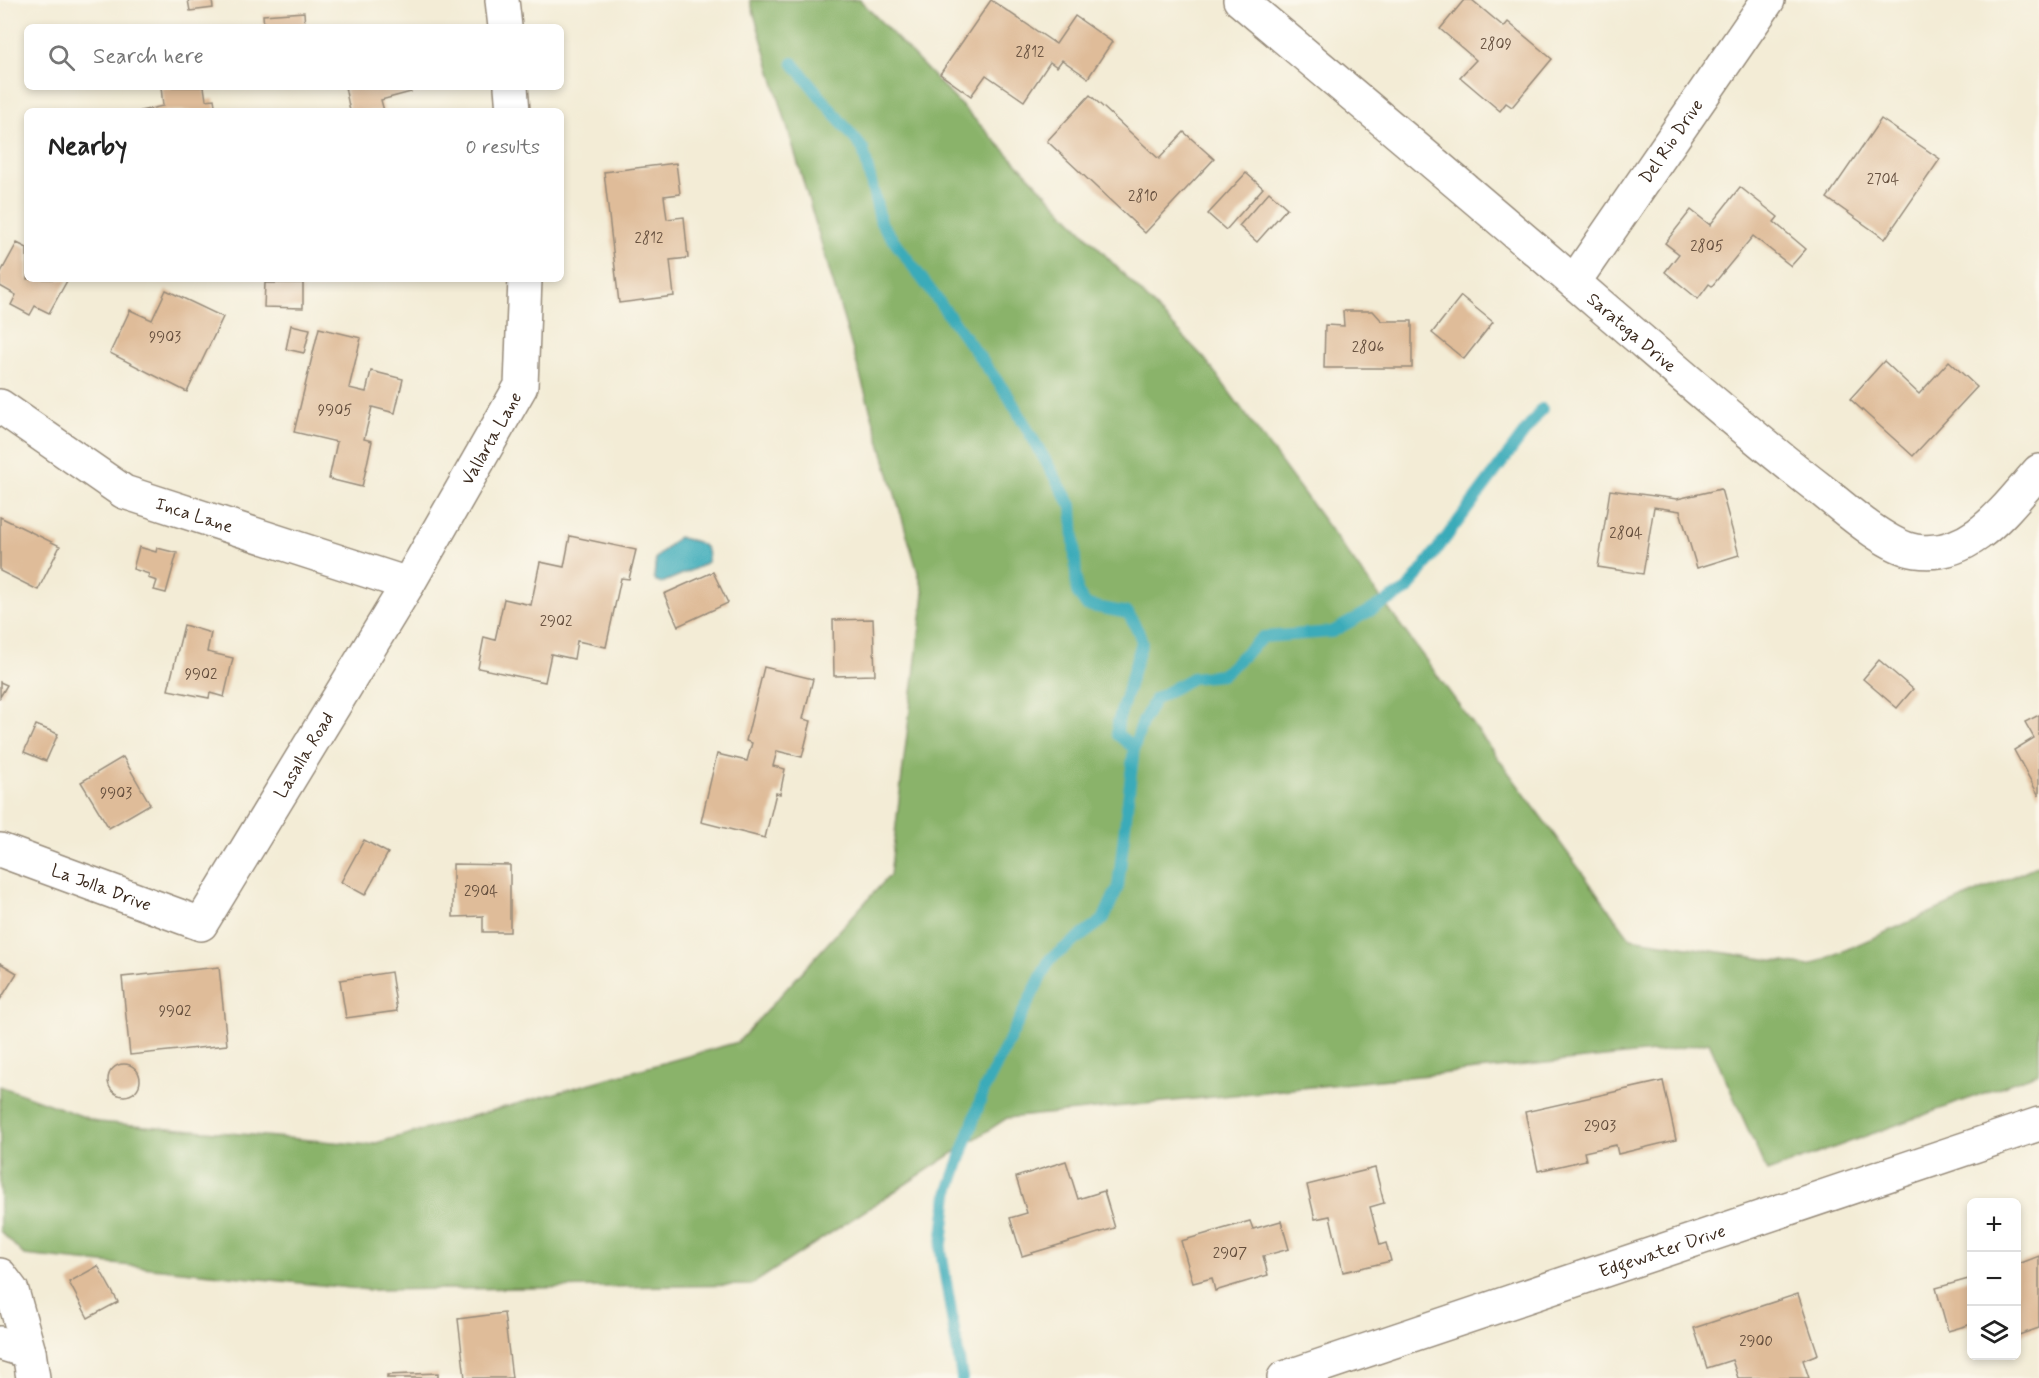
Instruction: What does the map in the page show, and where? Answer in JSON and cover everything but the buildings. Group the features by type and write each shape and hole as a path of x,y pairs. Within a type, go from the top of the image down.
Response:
{"street":[{"path":"502,0 505,24"},
{"name":"Saratoga Drive","path":"1240,0 1574,282 1761,444 1894,544 1914,551 1936,552 1968,542 1994,523 2039,471"},
{"name":"Del Rio Drive","path":"1574,282 1768,0"},
{"path":"511,90 513,108"},
{"name":"Vallarta Lane","path":"408,584 521,386 525,282"},
{"name":"Inca Lane","path":"0,406 124,492 408,584"},
{"name":"Lasalla Road","path":"201,924 408,584"},
{"name":"La Jolla Drive","path":"0,850 201,924"},
{"name":"Edgewater Drive","path":"1284,1378 2039,1124"},
{"path":"0,1275 12,1291 21,1358"}],"green space":[{"path":"750,0 860,0 1205,359 1630,938 1809,966 2039,865 2039,1073 1767,1172 1709,1042 1663,1051 1007,1118 751,1285 369,1290 24,1255 0,1231 0,1086 98,1122 369,1145 738,1042 890,875 924,593"}],"water":[{"path":"678,537 703,545 708,554 708,561 662,583 656,582 654,577 656,558"}],"waterway":[{"path":"793,63 863,149 881,223 1009,397 1072,507 1077,592 1086,605 1128,613 1142,642 1118,722 1117,734 1134,748 1118,887 1103,920 1050,959 984,1090 948,1194 941,1251 962,1378"},
{"path":"1134,748 1142,723 1155,699 1192,678 1222,675 1263,637 1332,632 1407,590 1542,409"}]}
